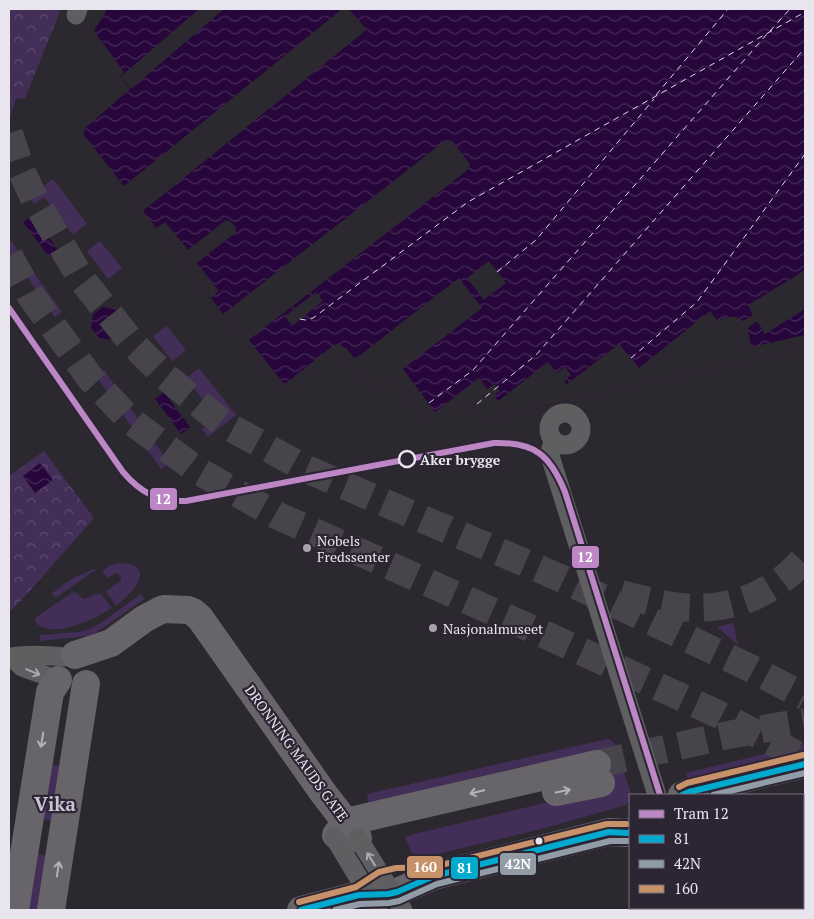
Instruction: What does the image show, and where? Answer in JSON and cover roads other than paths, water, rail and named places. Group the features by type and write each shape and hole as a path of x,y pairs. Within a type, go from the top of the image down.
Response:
{"highway":[{"name":"DRONNING MAUDS GATE","path":"75,670 158,611 180,610 193,626 322,814 346,833"},
{"path":"15,910 18,834 50,692 75,670"},
{"path":"51,910 76,750 75,670"},
{"path":"684,794 805,764"},
{"path":"346,833 525,789 599,773"},
{"path":"301,910 369,903 383,880 392,877 434,876 623,827"}],"street":[{"path":"554,442 551,446 551,459 657,794"},
{"path":"10,659 22,667 75,670"},
{"name":"DRONNING MAUDS GATE","path":"346,833 369,903"},
{"name":"DRONNING MAUDS GATE","path":"346,833 403,910"}],"water":[{"path":"107,9 805,9 805,348 548,405 485,421 468,402 425,420 392,378 378,389 331,353 287,388 280,387 84,135 84,129 130,89 120,77 124,72 94,31"},
{"path":"33,215 58,250 49,257 23,222"},
{"path":"103,307 116,309 124,320 122,332 112,340 99,338 91,328 93,314"},
{"path":"164,392 190,427 181,434 155,399"},
{"path":"40,463 53,480 35,493 23,476"}],"tunnel":[{"path":"9,133 21,170 35,200 80,277 133,344 166,377 224,424 306,469 558,577 752,669 805,697"},
{"path":"9,256 31,296 91,379 131,421 195,469 276,515 720,715 805,759"},
{"path":"621,594 681,607 717,607 749,598 765,591 779,582 805,558"},
{"path":"597,764 733,734 805,722"}],"tram line":[{"name":"12","path":"9,308 123,472 136,486 159,498 186,501 494,443 520,445 531,448 539,453 547,460 565,492 660,794"}],"place":[{"name":"Aker brygge","path":"407,459"},
{"name":"Nobels Fredssenter","path":"307,548"},
{"name":"Nasjonalmuseet","path":"433,628"}],"district":[{"name":"Vika","path":"55,803"}]}
